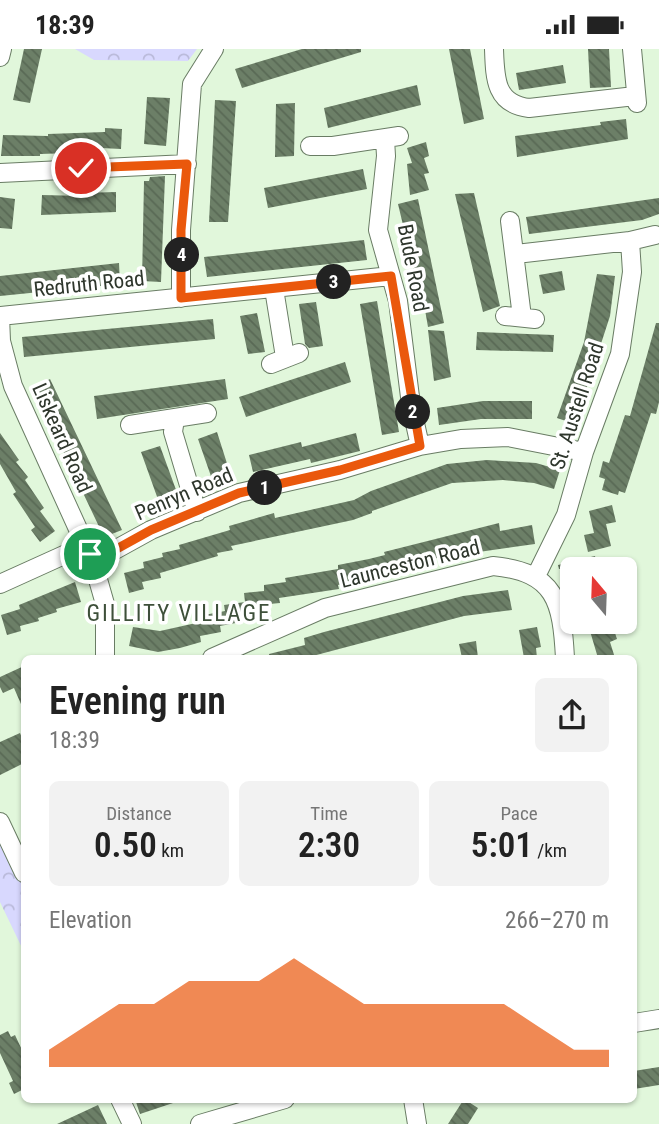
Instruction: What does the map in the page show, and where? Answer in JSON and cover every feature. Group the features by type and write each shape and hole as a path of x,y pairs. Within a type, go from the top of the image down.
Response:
{"street":[{"path":"0,57 2,49"},
{"path":"181,298 181,230 192,85 214,49"},
{"path":"494,49 495,77 507,102 529,108 636,99 632,49"},
{"name":"Bude Road","path":"310,145 392,138 386,156 378,230 391,276 420,446"},
{"path":"0,173 187,164"},
{"path":"510,221 516,254 521,317"},
{"path":"516,254 630,241 655,235"},
{"name":"St. Austell Road","path":"536,576 566,515 584,452 620,353 631,284 630,241"},
{"name":"Redruth Road","path":"0,316 391,276"},
{"path":"278,288 275,295 285,358"},
{"name":"Liskeard Road","path":"0,316 1,341 13,386 93,562 105,604 105,655"},
{"path":"130,425 207,413"},
{"path":"175,419 173,432 197,512"},
{"name":"Penryn Road","path":"93,562 151,530 239,493 329,473 420,446 461,439 508,437 584,452"},
{"path":"0,584 86,545"},
{"name":"Launceston Road","path":"227,655 251,650 325,608 493,566 519,568 536,576"},
{"path":"536,576 547,585 558,601 565,655"},
{"path":"0,822 21,867"},
{"path":"637,1023 659,1019"},
{"path":"122,1103 132,1124"},
{"path":"200,1124 271,1103"},
{"path":"414,1103 417,1124"}],"green space":[{"path":"75,49 197,49 188,61 94,60"},
{"path":"0,831 21,876 21,946 0,902"}],"building":[{"path":"24,49 42,49 30,103 13,100"},
{"path":"302,49 361,49 361,52 242,88 235,69"},
{"path":"449,49 470,49 484,119 464,124"},
{"path":"588,49 609,49 611,87 590,88"},
{"path":"563,65 566,83 519,90 516,73"},
{"path":"417,85 421,105 328,128 324,108"},
{"path":"147,97 170,98 166,146 144,144"},
{"path":"215,100 236,101 228,222 209,222"},
{"path":"295,103 294,156 275,157 276,104"},
{"path":"626,119 628,139 517,157 515,136 601,125 600,122"},
{"path":"105,128 122,129 121,149 101,148 101,152 40,156 1,156 3,135 48,136 105,132"},
{"path":"426,142 429,156 424,158 429,173 424,174 429,190 410,195 407,164 412,163 407,148"},
{"path":"363,169 367,189 268,208 264,188"},
{"path":"165,176 161,282 142,281 144,181 149,181 150,177"},
{"path":"116,192 116,212 41,215 42,195 83,196 83,193"},
{"path":"474,193 500,306 483,312 455,194"},
{"path":"0,197 15,199 12,229 0,228"},
{"path":"659,198 659,214 642,220 529,234 526,217"},
{"path":"418,199 444,323 428,327 421,287 418,288 398,204"},
{"path":"364,240 367,260 207,277 204,257"},
{"path":"119,263 120,284 0,296 0,276"},
{"path":"562,271 565,290 543,294 539,275"},
{"path":"597,274 615,276 610,316 575,424 557,418 584,342"},
{"path":"377,301 399,432 382,435 360,304"},
{"path":"316,302 323,346 309,348 305,344 299,304"},
{"path":"257,313 265,352 248,354 240,316"},
{"path":"213,319 215,339 24,357 22,337"},
{"path":"656,323 659,323 659,402 656,414 651,413 625,493 619,491 618,495 602,490 605,479 599,477 603,461 609,463 625,415 630,416"},
{"path":"428,330 444,331 451,377 434,381"},
{"path":"477,332 554,335 553,352 476,350"},
{"path":"345,362 351,382 246,417 239,397"},
{"path":"50,379 122,530 104,537 33,388"},
{"path":"225,379 228,399 97,419 94,396"},
{"path":"483,401 532,401 532,419 481,419 439,425 437,408"},
{"path":"217,432 231,476 213,482 198,439"},
{"path":"0,433 19,460 16,462 28,477 25,480 44,508 40,511 55,531 40,542 31,530 35,527 13,494 16,492 0,464"},
{"path":"356,433 360,451 311,463 310,459 253,472 249,455 301,442 302,447"},
{"path":"160,446 179,498 160,505 141,452"},
{"path":"487,460 536,463 560,470 554,489 534,483 503,480 452,483 353,520 231,546 233,550 217,553 218,556 160,573 161,578 142,582 144,589 129,593 124,573 144,568 143,562 163,557 162,553 180,549 179,545 230,530 229,526 274,513 275,518 354,500 371,491 447,464"},
{"path":"612,505 616,522 606,524 611,546 588,552 584,535 594,533 589,511"},
{"path":"499,523 500,531 532,525 535,544 437,558 386,572 386,575 338,585 339,589 279,598 280,603 259,605 260,611 240,614 241,622 220,626 221,632 200,636 201,642 180,648 158,652 129,646 133,627 160,631 205,621 204,615 225,611 224,605 245,602 244,593 264,591 264,585 286,582 285,578 338,569 338,565 385,555 384,552"},
{"path":"75,582 81,602 56,609 57,612 20,626 21,631 7,635 1,615 20,609 19,605"},
{"path":"508,590 512,610 464,616 316,655 269,655 305,645 304,638 463,596"},
{"path":"537,627 541,647 536,648 537,655 523,655 519,630"},
{"path":"591,634 615,634 617,639 610,642 614,655 597,655"},
{"path":"476,641 478,655 461,655 459,644"},
{"path":"21,667 21,704 14,688 3,693 0,677"},
{"path":"20,733 21,736 21,764 0,775 0,742"},
{"path":"8,1031 11,1037 15,1035 21,1048 21,1090 14,1094 9,1083 13,1081 0,1053 0,1035"},
{"path":"659,1067 659,1085 637,1089 637,1071"},
{"path":"136,1103 173,1103 140,1114"},
{"path":"461,1103 470,1103 478,1108 468,1124 448,1124"},
{"path":"98,1105 107,1124 57,1124"}],"district":[{"name":"GILLITY VILLAGE","path":"179,613"}],"route":[{"path":"81,168 187,164 181,230 181,298 391,276 398,301 411,405 420,446 284,485 239,493 151,530 93,562 90,554"}]}
